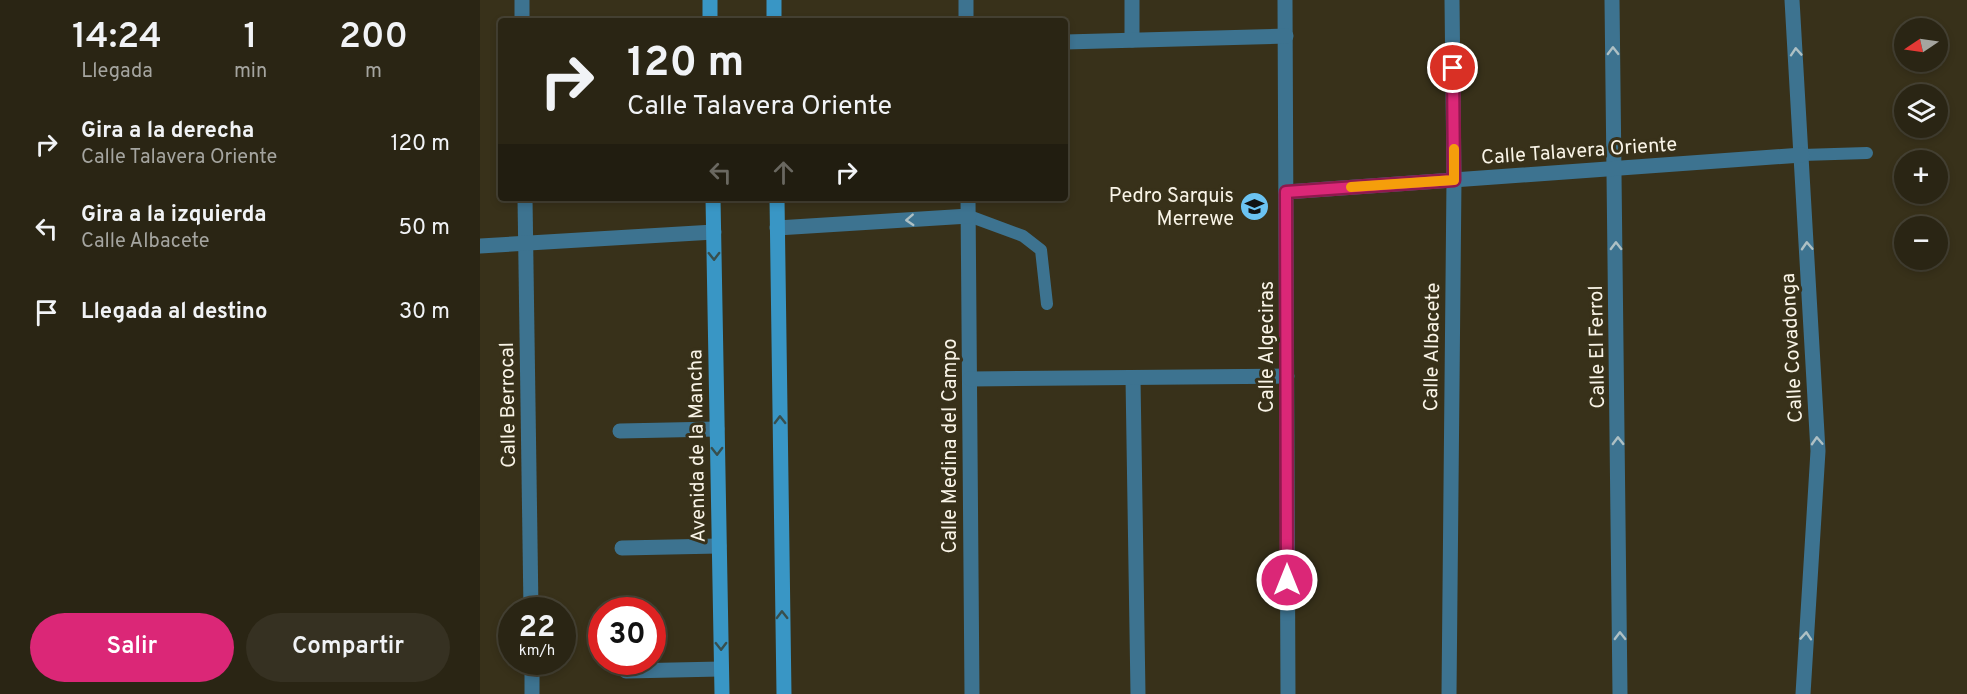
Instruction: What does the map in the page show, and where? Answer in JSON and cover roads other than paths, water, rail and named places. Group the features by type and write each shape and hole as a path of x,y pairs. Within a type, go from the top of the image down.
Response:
{"street":[{"path":"522,0 522,18"},
{"path":"710,0 710,18"},
{"path":"774,0 774,18"},
{"path":"966,0 966,18"},
{"path":"1132,0 1132,40"},
{"name":"Calle Algeciras","path":"1286,0 1288,694"},
{"name":"Calle Albacete","path":"1449,694 1454,180 1452,0"},
{"name":"Calle El Ferrol","path":"1612,0 1620,694"},
{"name":"Calle Covadonga","path":"1792,0 1818,451 1803,694"},
{"path":"1068,42 1286,36"},
{"name":"Calle Talavera Oriente","path":"1286,192 1802,155"},
{"name":"Calle Berrocal","path":"525,201 531,597"},
{"name":"Avenida de la Mancha","path":"713,201 722,694"},
{"path":"777,201 784,694"},
{"name":"Calle Medina del Campo","path":"969,201 972,694"},
{"path":"777,228 969,216"},
{"path":"480,246 714,232"},
{"path":"970,380 1287,376"},
{"path":"1133,378 1138,694"},
{"path":"620,431 717,429"},
{"path":"622,548 719,546"},
{"path":"666,670 721,669"},
{"path":"532,675 532,694"}],"lane":[{"path":"1802,155 1867,153"},
{"path":"969,216 1023,236 1041,250 1047,304"}],"place":[{"name":"Pedro Sarquis Merrewe","path":"1255,206"}]}
